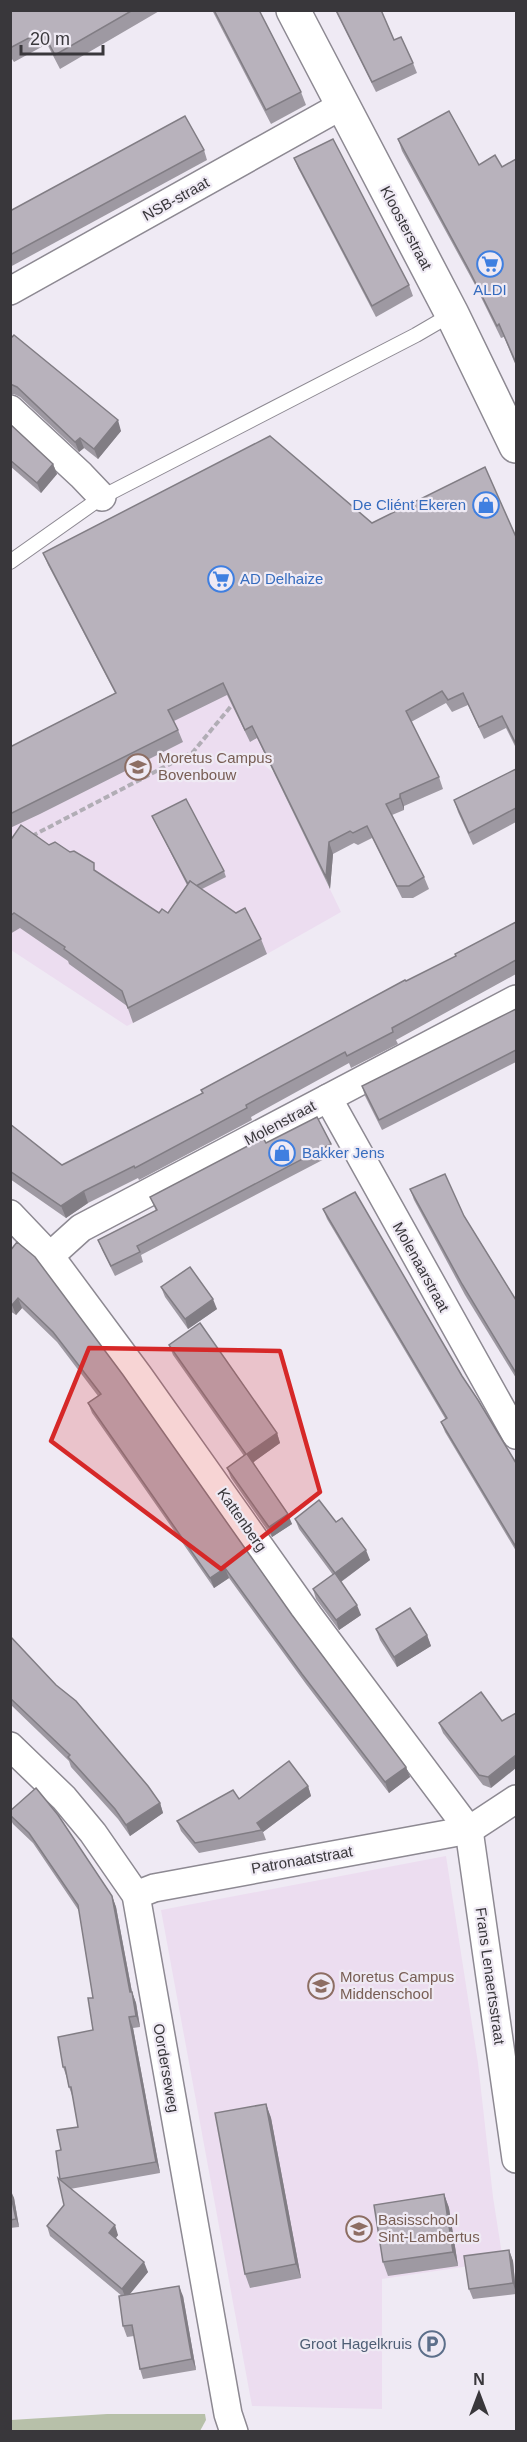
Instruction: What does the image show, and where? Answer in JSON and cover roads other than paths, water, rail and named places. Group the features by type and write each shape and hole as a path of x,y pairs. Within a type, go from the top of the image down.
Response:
{"main road":[{"name":"Kloosterstraat","path":"293,10 341,106 452,314 516,446"}],"street":[{"name":"NSB-straat","path":"10,291 341,106"},
{"path":"10,409 81,475 102,498"},
{"name":"Molenstraat","path":"50,1256 81,1228 516,999"},
{"name":"Molenaarstraat","path":"328,1098 516,1435"},
{"name":"Kattenberg","path":"13,1222 50,1256 139,1376 309,1616 470,1830"},
{"name":"Oorderseweg","path":"10,1746 64,1798 93,1833 136,1895 228,2414 234,2432"},
{"path":"470,1830 516,1799"},
{"name":"Patronaatstraat","path":"136,1895 154,1888 470,1830"},
{"name":"Frans Lenaertsstraat","path":"470,1830 516,2159"}],"lane":[{"path":"10,562 102,498 416,335 452,314"}],"place":[{"name":"ALDI","path":"490,264"},
{"name":"De Cliént Ekeren","path":"486,505"},
{"name":"AD Delhaize","path":"221,579"},
{"name":"Moretus Campus Bovenbouw","path":"138,767"},
{"name":"Bakker Jens","path":"282,1153"},
{"name":"Moretus Campus Middenschool","path":"321,1986"},
{"name":"Basisschool Sint-Lambertus","path":"359,2229"},
{"name":"Groot Hagelkruis","path":"432,2344"}]}
